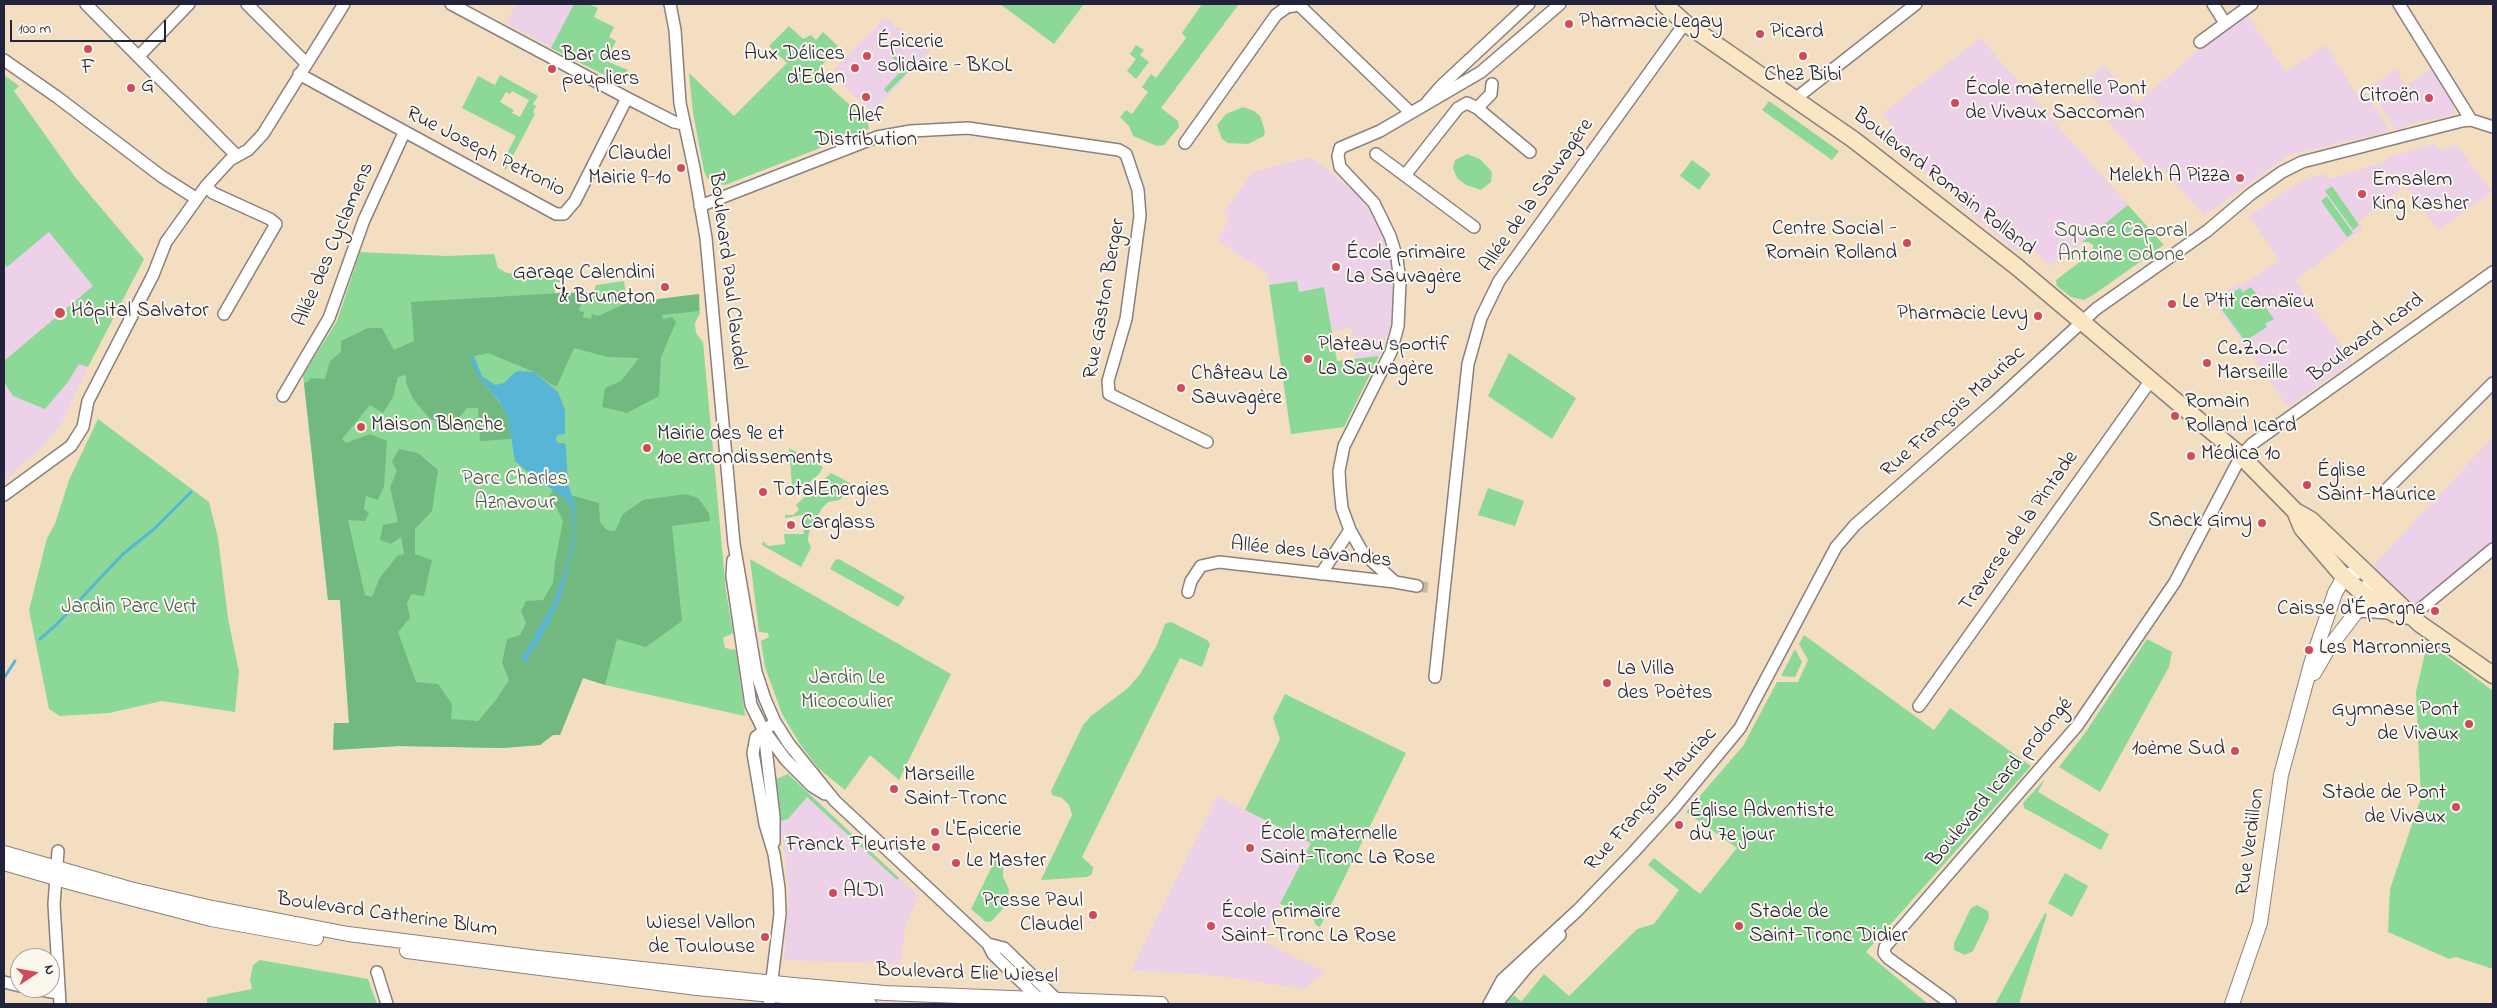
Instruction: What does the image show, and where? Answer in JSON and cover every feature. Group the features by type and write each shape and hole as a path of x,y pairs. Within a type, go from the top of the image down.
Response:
{"main road":[{"name":"Boulevard Romain Rolland","path":"1664,4 1685,23 1873,154 2082,322 2241,456 2295,511 2311,520 2420,624 2493,675"},
{"name":"Boulevard Romain Rolland","path":"2295,511 2302,528 2344,577 2395,614 2412,616"}],"street":[{"path":"86,4 237,156"},
{"path":"139,56 189,4"},
{"path":"247,4 306,62"},
{"path":"4,495 71,446 83,427 88,401 153,275 166,242 206,186 230,160 248,150 263,134 306,62 344,4"},
{"path":"451,4 627,98 674,122 684,124"},
{"name":"Boulevard Paul Claudel","path":"670,4 675,30 680,103 700,206 710,283 734,544 756,672 775,722 789,744 835,801 988,944 993,954 1050,1001"},
{"path":"1423,108 1441,86 1529,4"},
{"path":"1395,582 1363,553 1350,530 1342,508 1340,459 1344,446 1391,352 1398,326 1400,283 1397,258 1390,236 1374,203 1340,167 1338,156 1340,148 1380,131 1423,108 1481,72 1560,4"},
{"path":"1795,99 1916,4"},
{"path":"2213,4 2225,23"},
{"path":"2200,42 2252,4"},
{"path":"2399,4 2471,120 2493,127"},
{"path":"1185,144 1276,15 1287,7 1299,6 1308,12 1411,113"},
{"name":"Allée de la Sauvagère","path":"1436,677 1443,590 1468,364 1481,318 1498,281 1685,23"},
{"path":"4,60 57,97 161,176 197,199"},
{"path":"1477,108 1491,94 1492,64"},
{"path":"1481,72 1492,84"},
{"name":"Rue Joseph Petronio","path":"299,74 404,133 556,214 564,214 575,202 627,98"},
{"path":"1406,174 1458,108 1467,103 1477,108 1530,152"},
{"name":"Rue François Mauriac","path":"1489,1004 1502,980 1578,910 1673,809 1740,728 1785,640 1842,540 1855,525 1995,402 2099,306 2207,231 2251,194 2292,167 2302,162 2471,120"},
{"name":"Rue Gaston Berger","path":"700,206 877,137 911,132 968,128 1118,150 1126,154 1138,190 1140,216 1126,319 1108,381 1109,394 1208,442"},
{"name":"Allée des Cyclamens","path":"283,396 329,318 364,220 404,133"},
{"path":"1376,154 1406,174 1474,227"},
{"path":"206,186 213,193 270,219 276,224 224,314"},
{"name":"Boulevard Icard","path":"2241,456 2252,444 2493,272"},
{"name":"Traverse de la Pintade","path":"1919,706 2151,380"},
{"path":"2388,488 2493,383"},
{"name":"Boulevard Icard prolongé","path":"1950,1003 1888,958 1884,953 1885,947 2077,726 2118,663 2175,582 2241,456"},
{"path":"1321,574 1350,530"},
{"name":"Boulevard Paul Claudel","path":"734,544 732,576 751,705 763,730 786,760 812,786 835,801"},
{"path":"2412,616 2493,549"},
{"name":"Allée des Lavandes","path":"1188,592 1191,581 1201,566 1219,562 1417,586"},
{"path":"2344,577 2366,574"},
{"name":"Rue Verdillon","path":"2307,685 2341,630 2357,611 2365,594 2366,574"},
{"name":"Rue Verdillon","path":"2232,1004 2260,923 2281,775 2325,623 2335,593 2344,577"},
{"path":"1431,588 1443,590"},
{"path":"2357,611 2395,614"},
{"path":"2325,623 2341,630"},
{"path":"770,994 780,903 774,854 765,824 753,753 756,737 775,722"},
{"path":"56,948 54,904 58,851"},
{"name":"Boulevard Catherine Blum","path":"4,854 56,873"},
{"name":"Boulevard Catherine Blum","path":"4,863 208,907 348,934 538,958 770,994"},
{"name":"Rue François Mauriac","path":"1496,1004 1528,966 1570,923 1578,910"},
{"name":"Boulevard Paul Claudel","path":"988,944 1004,948 1050,1001"},
{"path":"377,972 386,1004"},
{"name":"Boulevard Elie Wiesel","path":"770,994 885,992 1050,1001 1161,1004"},
{"name":"Boulevard Elie Wiesel","path":"770,994 869,1004"}],"shaded area":[{"path":"516,4 574,4 551,48 506,23"},
{"path":"2247,15 2286,72 2326,45 2357,95 2364,91 2390,131 2289,155 2204,216 2162,168 2154,175 2103,115 2105,112 2082,84 2104,65 2138,103 2204,45"},
{"path":"885,18 930,51 872,112 830,74"},
{"path":"1980,38 2128,205 2097,232 2049,266 2028,242 2017,252 1959,204 1963,199 1937,168 1928,175 1890,131 1893,128 1882,114"},
{"name":"Citroën","path":"2433,67 2454,101 2454,114 2406,125 2397,131 2369,88 2396,69 2406,86"},
{"name":"Hôpital Salvator","path":"4,75 19,86 14,91 75,177 144,259 88,367 61,425 39,450 4,481"},
{"path":"2434,144 2441,150 2457,145 2492,192 2438,230 2405,185 2358,222 2363,228 2295,281 2352,362 2288,407 2213,301 2238,283 2241,286 2279,260 2249,216 2302,180 2324,174 2328,179 2382,163 2389,157"},
{"path":"1306,158 1315,160 1361,198 1380,230 1389,253 1393,282 1392,313 1389,330 1379,356 1356,359 1352,327 1332,331 1324,287 1299,292 1297,281 1269,285 1267,273 1218,241 1229,219 1223,214 1253,172"},
{"path":"2493,437 2493,546 2424,602 2413,603 2371,568"},
{"path":"788,774 919,896 906,923 900,964 784,960 789,893 776,779"},
{"name":"École primaire Saint-Tronc La Rose","path":"1217,796 1311,843 1262,941 1325,972 1305,989 1220,976 1131,970"}],"green space":[{"path":"574,4 589,4 598,8 594,17 614,27 609,37 616,41 606,61 628,70 620,83 551,48"},
{"path":"1000,4 1084,4 1054,44"},
{"path":"1202,4 1239,4 1161,108 1178,121 1179,127 1164,145 1157,146 1133,136 1129,126 1120,117 1126,110 1132,114 1148,92 1142,87 1151,74 1156,78 1186,38 1182,33"},
{"path":"789,26 803,39 811,35 816,40 823,32 838,46 815,74 867,120 869,129 725,185 714,183 707,178 704,171 693,113 689,73 734,116 787,63 769,46"},
{"path":"1136,45 1144,50 1140,55 1149,62 1136,79 1127,71 1136,59 1130,54"},
{"path":"892,54 910,66 911,69 887,93 884,89 904,68 891,56"},
{"name":"Hôpital Salvator","path":"4,75 19,86 14,91 75,177 144,259 88,367 79,364 68,382 45,409 13,396 4,382 4,361 93,286 49,232 7,267 4,263"},
{"path":"500,75 538,96 533,104 536,106 533,112 535,114 506,169 500,167 516,136 462,108 478,76 495,85","holes":["512,91 529,100 520,117 512,113 514,110 500,102 506,92 510,94"]},
{"path":"1769,101 1839,151 1832,160 1762,110"},
{"path":"1243,107 1254,111 1260,116 1265,131 1264,136 1248,144 1228,143 1222,139 1217,125 1226,114"},
{"path":"1467,154 1480,159 1492,172 1491,182 1481,190 1466,185 1457,178 1453,168 1455,160"},
{"path":"1692,160 1711,174 1699,190 1680,176"},
{"path":"2332,186 2359,225 2353,230 2325,191"},
{"path":"2327,196 2353,233 2347,237 2321,201"},
{"name":"Square Caporal Antoine Odone","path":"2128,205 2164,245 2093,295 2084,300 2071,297 2057,286 2056,280 2093,252 2093,245 2088,242 2082,242"},
{"name":"Parc Charles Aznavour","path":"360,252 447,256 494,254 498,268 507,273 560,278 560,282 554,283 555,293 594,292 596,285 624,281 627,303 699,294 700,313 695,323 696,333 703,342 726,591 733,633 723,638 725,648 736,650 745,716 605,685 583,678 560,735 553,735 540,745 502,748 399,746 333,750 334,723 349,723 340,600 328,600 303,375 337,321"},
{"name":"Plateau sportif La Sauvagère","path":"1297,281 1299,292 1324,287 1337,361 1379,356 1344,427 1291,434 1269,285"},
{"path":"2251,287 2274,319 2265,324 2267,327 2245,341 2217,303 2240,288 2243,292"},
{"path":"583,293 579,311 584,312 583,317 591,319 592,314 598,316 627,303 699,294 699,311 662,315 663,319 672,317 676,322 661,357 659,396 627,413 602,407 605,388 621,381 639,358 608,357 574,348 557,386 552,385 534,372 488,353 471,357 480,379 504,408 510,423 511,439 480,441 478,408 467,408 453,426 430,419 413,399 406,383 406,375 398,377 393,397 383,413 370,405 342,439 346,443 370,434 387,441 384,486 378,500 366,496 364,509 369,513 365,521 348,520 365,595 372,597 379,579 397,556 404,554 401,537 391,544 380,540 383,525 398,522 390,487 397,471 392,461 399,449 418,453 438,470 432,511 415,529 415,554 432,560 424,596 411,594 407,604 410,618 398,632 416,682 438,684 452,704 451,719 478,721 496,700 509,680 502,663 507,639 520,635 526,623 521,611 526,601 543,600 553,583 563,521 556,506 547,500 553,490 599,503 600,522 607,530 615,531 623,514 643,500 686,494 698,498 709,513 710,521 672,526 682,621 646,647 617,639 605,685 583,678 560,735 553,735 540,745 502,748 399,746 333,750 334,723 349,723 340,600 328,600 304,383 308,382 311,378 325,379 330,361 341,352 341,341 368,328 382,328 394,350 414,341 411,302"},
{"path":"1509,353 1576,398 1552,439 1488,396"},
{"name":"Jardin Parc Vert","path":"98,419 209,502 218,538 228,618 239,672 235,712 162,701 109,713 60,716 49,709 29,610 47,538 55,524 69,480"},
{"path":"789,448 823,467 819,474 793,497"},
{"path":"831,473 850,483 840,500 828,502 822,508 809,532 808,540 811,548 801,567 762,545 763,541 768,546 785,544 784,534 804,534 802,515 785,518 785,515 793,515 799,510 796,505"},
{"path":"1488,488 1524,501 1515,526 1478,515"},
{"name":"Jardin Le Micocoulier","path":"750,559 951,674 899,780 870,755 845,790 818,768 800,744 782,714 765,667 761,641 769,637 768,633 759,632"},
{"path":"839,559 905,597 898,607 830,569 835,560"},
{"path":"1171,622 1207,640 1210,644 1202,667 1180,658 1082,857 1093,867 1092,874 1087,877 1041,880 1072,815 1069,805 1062,798 1052,795 1051,791 1083,725 1091,716 1128,688 1140,674 1156,647 1165,624"},
{"path":"1804,635 1934,730 1950,708 2031,766 1866,952 1928,1004 1505,1004 1514,995 1521,1002 1544,974 1569,996 1637,929 1654,924 1679,890 1648,865 1654,858 1700,894 1737,848 1686,812 1743,746 1777,682 1798,682 1808,660 1799,644"},
{"path":"2147,639 2172,652 2169,667 2100,792 2059,767 2085,733"},
{"name":"Stade de Pont de Vivaux","path":"2434,647 2493,691 2493,969 2456,957 2449,959 2388,932 2390,889 2421,798 2416,692 2426,649"},
{"path":"1795,649 1802,662 1795,677 1781,676"},
{"path":"1285,694 1406,753 1320,927 1316,925 1312,916 1280,904 1311,843 1245,810 1280,739 1273,718"},
{"path":"788,774 899,878 897,880 807,797 788,819 781,821 776,779"},
{"path":"2045,779 2038,792 2109,834 2101,850 2024,808 2023,803"},
{"path":"996,858 1003,862 1003,877 1009,890 1008,898 1007,904 992,921 986,922 971,909"},
{"path":"2065,873 2088,886 2072,917 2048,903"},
{"path":"1977,905 1988,911 1989,918 1973,951 1965,955 1954,950 1954,943 1971,908"},
{"path":"2045,913 2047,914 2019,1004 1995,1004"},
{"path":"260,960 368,979 377,1004 207,1004 207,998 252,989 250,980 253,965"}],"water":[{"path":"474,356 482,376 495,385 504,383 514,373 519,371 534,372 558,392 565,410 565,434 557,435 556,440 558,443 565,443 566,448 568,484 575,505 574,543 560,599 545,630 525,663 521,660 554,602 568,561 573,533 571,506 566,499 531,475 515,461 508,418 500,402 480,379 473,366 471,357"}],"waterway":[{"path":"40,639 56,625 123,554 154,529 191,492"},
{"path":"4,678 15,661"}],"tunnel":[{"path":"1417,586 1431,588"}],"place":[{"name":"Pharmacie Legay","path":"1569,24"},
{"name":"Picard","path":"1760,34"},
{"name":"F","path":"88,49"},
{"name":"Épicerie solidaire - BKOL","path":"867,56"},
{"name":"Chez Bibi","path":"1803,56"},
{"name":"Aux Délices d'Eden","path":"855,68"},
{"name":"Bar des peupliers","path":"552,69"},
{"name":"G","path":"131,88"},
{"name":"Alef Distribution","path":"866,97"},
{"name":"Citroën","path":"2429,98"},
{"name":"École maternelle Pont de Vivaux Saccoman","path":"1955,103"},
{"name":"Claudel Mairie 9-10","path":"681,168"},
{"name":"Melekh A Pizza","path":"2240,178"},
{"name":"Emsalem King Kasher","path":"2362,194"},
{"name":"Centre Social - Romain Rolland","path":"1907,243"},
{"name":"École primaire La Sauvagère","path":"1336,267"},
{"name":"Garage Calendini & Bruneton","path":"665,287"},
{"name":"Le P’tit camaïeu","path":"2172,304"},
{"name":"Hôpital Salvator","path":"60,313"},
{"name":"Pharmacie Levy","path":"2038,316"},
{"name":"Plateau sportif La Sauvagère","path":"1308,359"},
{"name":"Ce.Z.O.C Marseille","path":"2207,363"},
{"name":"Château La Sauvagère","path":"1181,388"},
{"name":"Romain Rolland Icard","path":"2175,416"},
{"name":"Maison Blanche","path":"361,427"},
{"name":"Mairie des 9e et 10e arrondissements","path":"647,448"},
{"name":"Médica 10","path":"2191,456"},
{"name":"Église Saint-Maurice","path":"2307,485"},
{"name":"TotalEnergies","path":"763,492"},
{"name":"Snack Gimy","path":"2262,523"},
{"name":"Carglass","path":"791,525"},
{"name":"Caisse d'Épargne","path":"2435,611"},
{"name":"Les Marronniers","path":"2309,650"},
{"name":"La Villa des Poètes","path":"1607,683"},
{"name":"Gymnase Pont de Vivaux","path":"2469,724"},
{"name":"10ème Sud","path":"2235,751"},
{"name":"Marseille Saint-Tronc","path":"894,789"},
{"name":"Stade de Pont de Vivaux","path":"2456,807"},
{"name":"Église Adventiste du 7e jour","path":"1679,825"},
{"name":"L'Epicerie","path":"935,832"},
{"name":"Franck Fleuriste","path":"936,847"},
{"name":"École maternelle Saint-Tronc La Rose","path":"1250,848"},
{"name":"Le Master","path":"956,863"},
{"name":"ALDI","path":"833,893"},
{"name":"Presse Paul Claudel","path":"1093,915"},
{"name":"École primaire Saint-Tronc La Rose","path":"1211,926"},
{"name":"Stade de Saint-Tronc Didier","path":"1739,926"},
{"name":"Wiesel Vallon de Toulouse","path":"765,937"}]}
